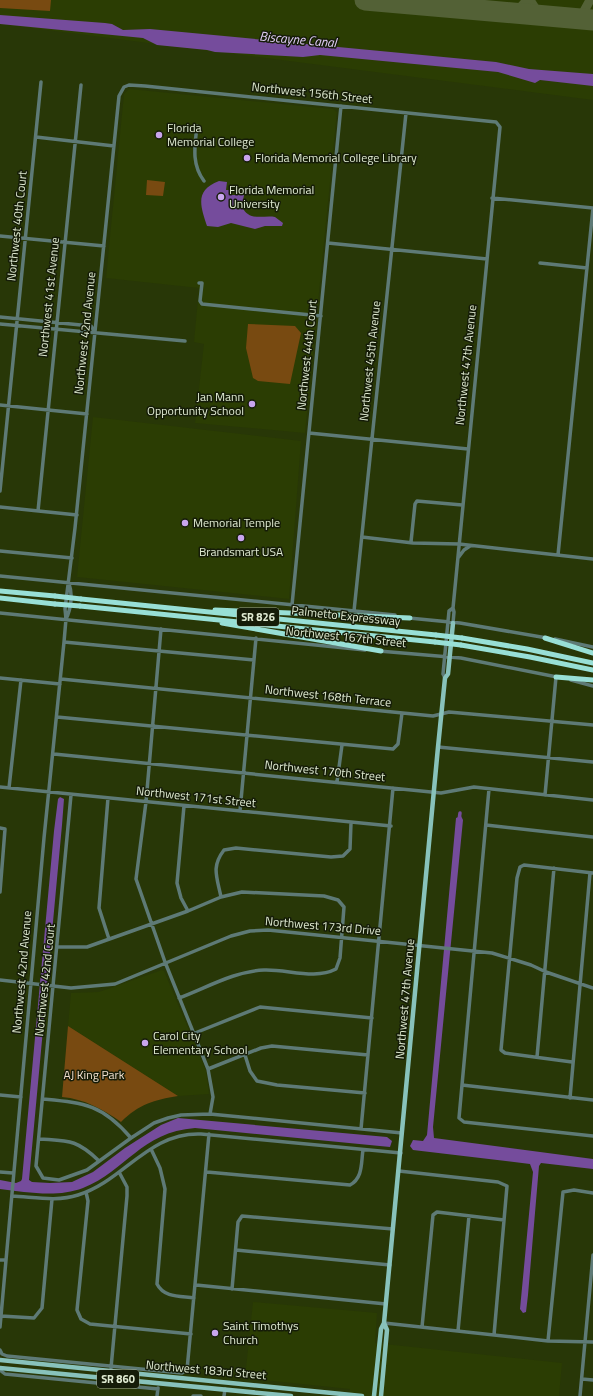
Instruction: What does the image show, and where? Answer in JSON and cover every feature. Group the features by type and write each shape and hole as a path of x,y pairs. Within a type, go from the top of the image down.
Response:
{"highway":[{"name":"Palmetto Expressway","path":"0,591 462,638 528,649 593,663"},
{"name":"Palmetto Expressway","path":"0,598 435,642 530,657 593,670"},
{"path":"199,611 222,609 280,614 410,618"},
{"path":"205,619 230,625 381,651"},
{"path":"545,638 593,653"},
{"path":"556,677 593,680"}],"main road":[{"name":"Northwest 47th Avenue","path":"374,1396 390,1265 445,678 448,674 454,623"},
{"name":"Northwest 47th Avenue","path":"381,1396 387,1330 384,1323"},
{"name":"Northwest 183rd Street","path":"0,1360 111,1369 125,1373 362,1396"},
{"name":"Northwest 183rd Street","path":"0,1369 291,1396"},
{"path":"100,1378 111,1369"},
{"path":"111,1379 125,1373"},
{"path":"158,1383 170,1377"},
{"path":"265,1394 273,1391 277,1387"},
{"path":"277,1395 289,1388"}],"street":[{"name":"Northwest 40th Court","path":"0,491 2,457 9,406 41,82"},
{"name":"Northwest 41st Avenue","path":"38,511 74,142 81,85"},
{"name":"Northwest 156th Street","path":"124,87 132,85 496,122 499,124"},
{"name":"Northwest 42nd Avenue","path":"0,1327 13,1173 66,619 69,613 72,590 69,584 119,93 124,87"},
{"name":"Northwest 44th Court","path":"292,606 341,106"},
{"name":"Northwest 45th Avenue","path":"354,611 406,113"},
{"name":"Northwest 47th Avenue","path":"454,623 454,612 452,608 500,127 499,124"},
{"path":"197,126 194,157 199,175 204,181"},
{"path":"36,137 114,146"},
{"path":"492,198 593,208 558,555"},
{"path":"0,236 104,246"},
{"path":"328,243 487,259"},
{"path":"540,263 587,268"},
{"path":"199,282 202,283 200,301 202,304 321,316"},
{"path":"0,317 91,326 95,332"},
{"path":"0,324 185,341"},
{"path":"0,405 87,414"},
{"path":"309,433 468,449"},
{"path":"411,542 415,504 417,501 462,505"},
{"path":"0,507 77,515"},
{"path":"362,537 411,542 458,544 593,559"},
{"path":"457,561 464,550 471,546"},
{"path":"0,551 72,558"},
{"path":"0,576 354,611 447,622 593,647"},
{"name":"Northwest 47th Avenue","path":"445,678 443,674 447,622 449,611 452,608"},
{"name":"Northwest 167th Street","path":"0,613 381,651 450,656 556,677 593,686"},
{"path":"162,629 146,802 136,879 165,962 195,1033 208,1069 213,1097 210,1114"},
{"path":"240,811 256,638"},
{"path":"64,642 254,660"},
{"path":"545,795 556,677"},
{"path":"0,678 60,684"},
{"name":"Northwest 168th Terrace","path":"61,679 433,716 449,712 593,726"},
{"path":"9,788 21,680"},
{"path":"57,717 393,749 398,744 402,713"},
{"path":"337,782 342,745"},
{"path":"438,747 593,762"},
{"name":"Northwest 170th Street","path":"54,754 434,792 449,793 474,787 593,800"},
{"name":"Northwest 171st Street","path":"0,787 391,826"},
{"path":"361,1129 391,826 393,788"},
{"path":"490,789 459,1118 464,1122 593,1136"},
{"name":"Northwest 42nd Court","path":"71,795 40,1138 36,1166 43,1178 59,1180 87,1170 98,1160"},
{"path":"108,798 99,908 109,940"},
{"path":"184,806 177,883 181,898 188,911"},
{"path":"221,897 215,869 218,859 224,850 236,848 331,857 343,856 350,849 351,823"},
{"path":"486,825 593,837"},
{"path":"0,828 5,829 0,892"},
{"path":"570,1098 572,1062 592,873 554,868 520,866 517,878 501,1050 505,1053 572,1062"},
{"path":"537,1057 546,972 554,868"},
{"path":"58,946 80,948 109,940 188,911 221,897 242,892 255,891 324,896 338,900 344,907 340,958 336,970 326,974 264,970 243,973 179,998"},
{"name":"Northwest 173rd Drive","path":"0,980 71,988 115,984 165,962 231,936 250,931 268,930 380,940 492,953 593,988"},
{"path":"195,1033 260,1007 372,1018"},
{"path":"208,1069 262,1048 272,1046 368,1055"},
{"path":"245,1055 250,1071 258,1081 277,1085 365,1093"},
{"path":"462,1085 593,1100"},
{"path":"0,1095 21,1097"},
{"path":"43,1099 84,1104 97,1108 109,1116 131,1138"},
{"path":"40,1138 74,1142 85,1148 98,1160 154,1123 181,1115 210,1114 402,1133"},
{"path":"12,1193 52,1199 66,1198 86,1192 119,1172 150,1149 177,1135 194,1133 400,1153"},
{"path":"0,1350 2,1354 7,1356 111,1369 182,1372 187,1370 207,1172 209,1134"},
{"path":"150,1149 162,1173 165,1189 157,1279 160,1289 168,1295 194,1298"},
{"path":"207,1172 350,1185 356,1182 360,1174 363,1150"},
{"path":"399,1171 498,1182 507,1186 494,1335"},
{"path":"0,1172 13,1173"},
{"path":"111,1369 127,1191 125,1181 119,1172"},
{"path":"548,1341 563,1192 574,1190 593,1193"},
{"path":"86,1192 88,1201 77,1310 81,1319 90,1324 191,1334"},
{"path":"1,1316 34,1318 42,1308 42,1294 52,1199"},
{"path":"422,1327 433,1215 437,1212 504,1220"},
{"path":"232,1289 240,1218 246,1215 393,1229"},
{"path":"458,1331 469,1216"},
{"path":"236,1250 390,1265"},
{"path":"580,1396 593,1255"},
{"path":"0,1260 6,1260"},
{"path":"196,1285 386,1304"},
{"path":"588,1304 593,1305"},
{"path":"384,1323 548,1341 593,1342"},
{"path":"0,1369 5,1374 158,1389"},
{"path":"110,1384 111,1379"},
{"path":"582,1379 593,1380"},
{"path":"157,1396 158,1383"},
{"path":"224,1396 225,1389"},
{"path":"193,1396 201,1396"}],"shaded area":[{"path":"0,0 593,0 593,100 0,24"},
{"path":"0,15 105,23 112,24 123,30 150,29 496,62 529,69 593,74 593,86 540,80 535,83 498,72 320,55 303,57 215,52 157,45 143,38 0,24"},
{"name":"Florida Memorial University","path":"129,89 333,109 337,112 305,433 195,423 204,344 194,342 199,288 106,278 124,94"},
{"path":"219,181 227,182 226,190 230,190 230,195 244,195 242,206 248,214 256,217 275,217 283,223 282,226 265,226 255,229 231,223 218,227 207,226 201,205 201,199 206,189"},
{"path":"93,417 301,441 289,599 77,577"},
{"path":"60,797 64,799 62,825 29,1180 32,1182 50,1183 72,1182 93,1172 125,1148 161,1125 178,1118 387,1137 392,1141 390,1147 195,1128 176,1131 147,1144 98,1181 83,1188 52,1194 0,1189 0,1180 16,1183 22,1179 54,831 58,799"},
{"path":"461,816 463,820 433,1127 434,1138 593,1159 593,1169 541,1163 539,1166 528,1295 526,1312 523,1313 520,1309 533,1172 530,1164 413,1150 410,1146 413,1140 423,1141 427,1135 456,818"},
{"name":"Carol City Elementary School","path":"162,970 164,971 206,1071 209,1094 178,1096 68,1026 71,993 99,992"},
{"path":"253,1302 377,1313 375,1343 562,1363 559,1396 349,1396 350,1389 245,1378"}],"green space":[{"path":"0,0 51,0 50,11 0,8"},
{"path":"147,180 165,182 163,196 146,195"},
{"path":"248,324 295,326 301,333 290,384 258,381 253,378 246,348"},
{"name":"AJ King Park","path":"68,1026 178,1096 147,1104 134,1111 121,1122 86,1102 62,1097"}],"waterway":[{"path":"459,820 460,813"}],"taxiway":[{"path":"383,0 389,2"},
{"path":"511,13 518,10 527,0"},
{"path":"530,0 537,11 549,16"},
{"path":"567,18 583,13 590,0"}],"runway":[{"path":"365,0 593,20"}],"place":[{"name":"Florida Memorial College","path":"159,135"},
{"name":"Florida Memorial College Library","path":"247,158"},
{"name":"Florida Memorial University","path":"221,197"},
{"name":"Jan Mann Opportunity School","path":"252,404"},
{"name":"Memorial Temple","path":"185,523"},
{"name":"Brandsmart USA","path":"241,538"},
{"name":"Carol City Elementary School","path":"145,1043"},
{"name":"Saint Timothys Church","path":"215,1333"}],"water label":[{"name":"Biscayne Canal","path":"298,39"}]}
